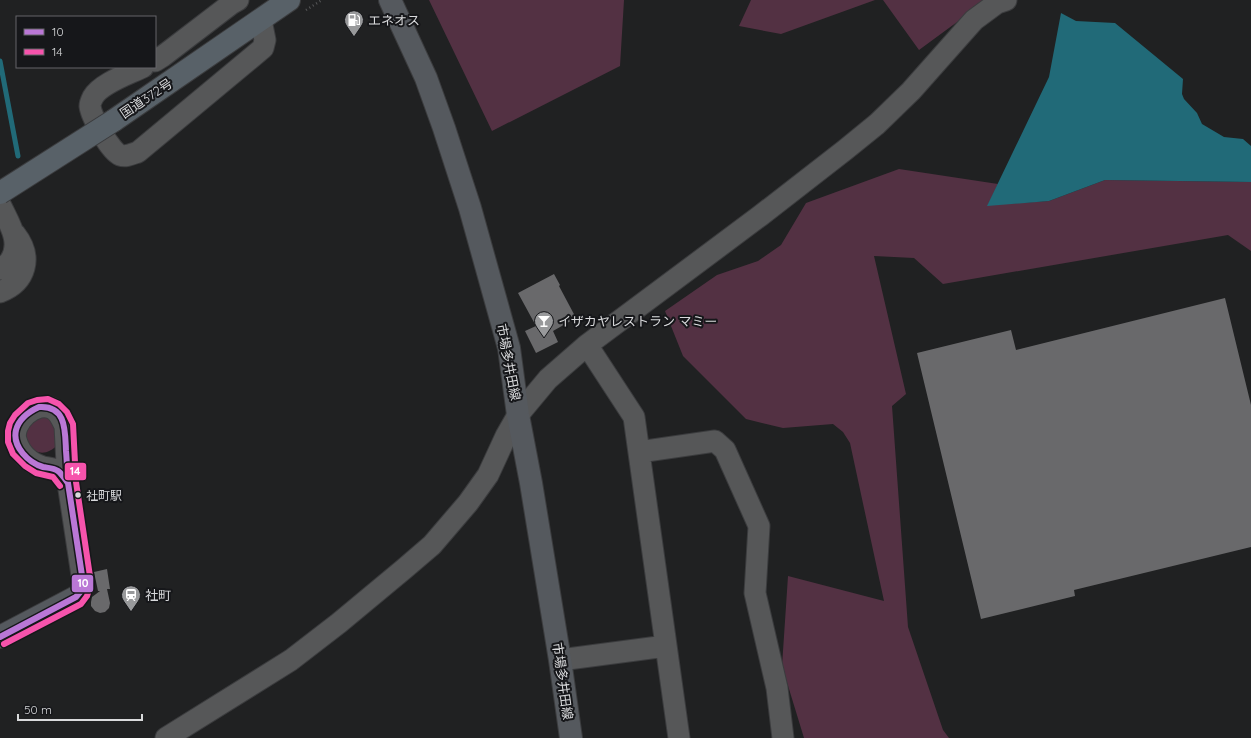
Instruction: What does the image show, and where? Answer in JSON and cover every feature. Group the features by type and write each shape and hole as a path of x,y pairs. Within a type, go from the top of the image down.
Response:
{"highway":[{"name":"国道372号","path":"0,194 113,121 290,0"}],"main road":[{"name":"市場多井田線","path":"390,0 426,78 470,208 509,348 518,415 532,483 571,738"},
{"path":"0,637 76,598"}],"street":[{"path":"156,60 164,56 230,4 238,0"},
{"path":"166,738 291,660 350,614 432,545 468,504 488,475 506,436 518,415 548,379 587,345 760,216 877,124 911,91 974,20 997,3 1006,0"},
{"path":"141,68 98,90 92,98 90,105 93,115 110,147 120,155 128,155 138,152 263,48 265,40 261,20"},
{"path":"0,204 15,234 21,242 25,251 26,262 23,272 18,279 10,288 0,292"},
{"path":"0,269 10,261 15,247 15,234"},
{"path":"587,345 634,417 679,738"},
{"path":"639,452 715,441 725,450 759,526 755,593 777,688 783,738"},
{"path":"68,483 83,582 80,593 76,598"},
{"path":"560,660 666,646"}],"shaded area":[{"path":"429,0 624,0 620,66 492,131"},
{"path":"751,0 875,0 781,34 739,26"},
{"path":"883,0 987,0 919,50"},
{"path":"899,169 998,184 988,205 1049,201 1105,180 1251,182 1251,251 1228,235 943,284 914,258 874,256 906,394 892,406 908,627 943,730 949,738 804,738 782,666 788,576 884,601 850,443 843,432 833,424 783,428 746,419 683,356 665,311 717,275 758,261 781,245 806,203"},
{"path":"46,417 56,422 58,444 50,451 43,453 30,447 26,441 25,434 27,427 34,419"}],"water":[{"path":"1061,13 1076,21 1115,23 1183,79 1182,94 1184,99 1197,113 1202,124 1224,137 1243,139 1251,146 1251,182 1105,180 1049,201 987,206 1049,77"}],"building":[{"path":"554,274 576,318 553,331 558,342 536,353 525,331 536,326 518,293"},
{"path":"1225,298 1251,405 1251,547 1074,590 1075,596 981,619 917,353 1011,330 1016,350"},
{"path":"107,569 110,589 107,589 110,603 109,608 105,612 100,613 95,611 91,606 92,597 100,591 98,591 94,572"}],"waterway":[{"path":"0,61 18,156"}],"transit line":[{"name":"14","path":"4,644 81,604 87,596 91,583 76,482 73,424 67,412 59,404 48,399 37,400 28,403 15,415 10,423 8,442 13,454 25,466 36,473 53,477 60,486"},
{"name":"10","path":"39,407 55,410 63,421 68,483 56,470 43,467 32,462 19,448 15,436 17,426 19,422 31,411 39,407"},
{"name":"10","path":"0,637 76,597 81,591 83,582 68,483"}],"place":[{"name":"エネオス","path":"354,37"},
{"name":"イザカヤレストラン マミー","path":"544,338"},
{"name":"社町駅","path":"78,495"},
{"name":"社町","path":"131,612"}]}
